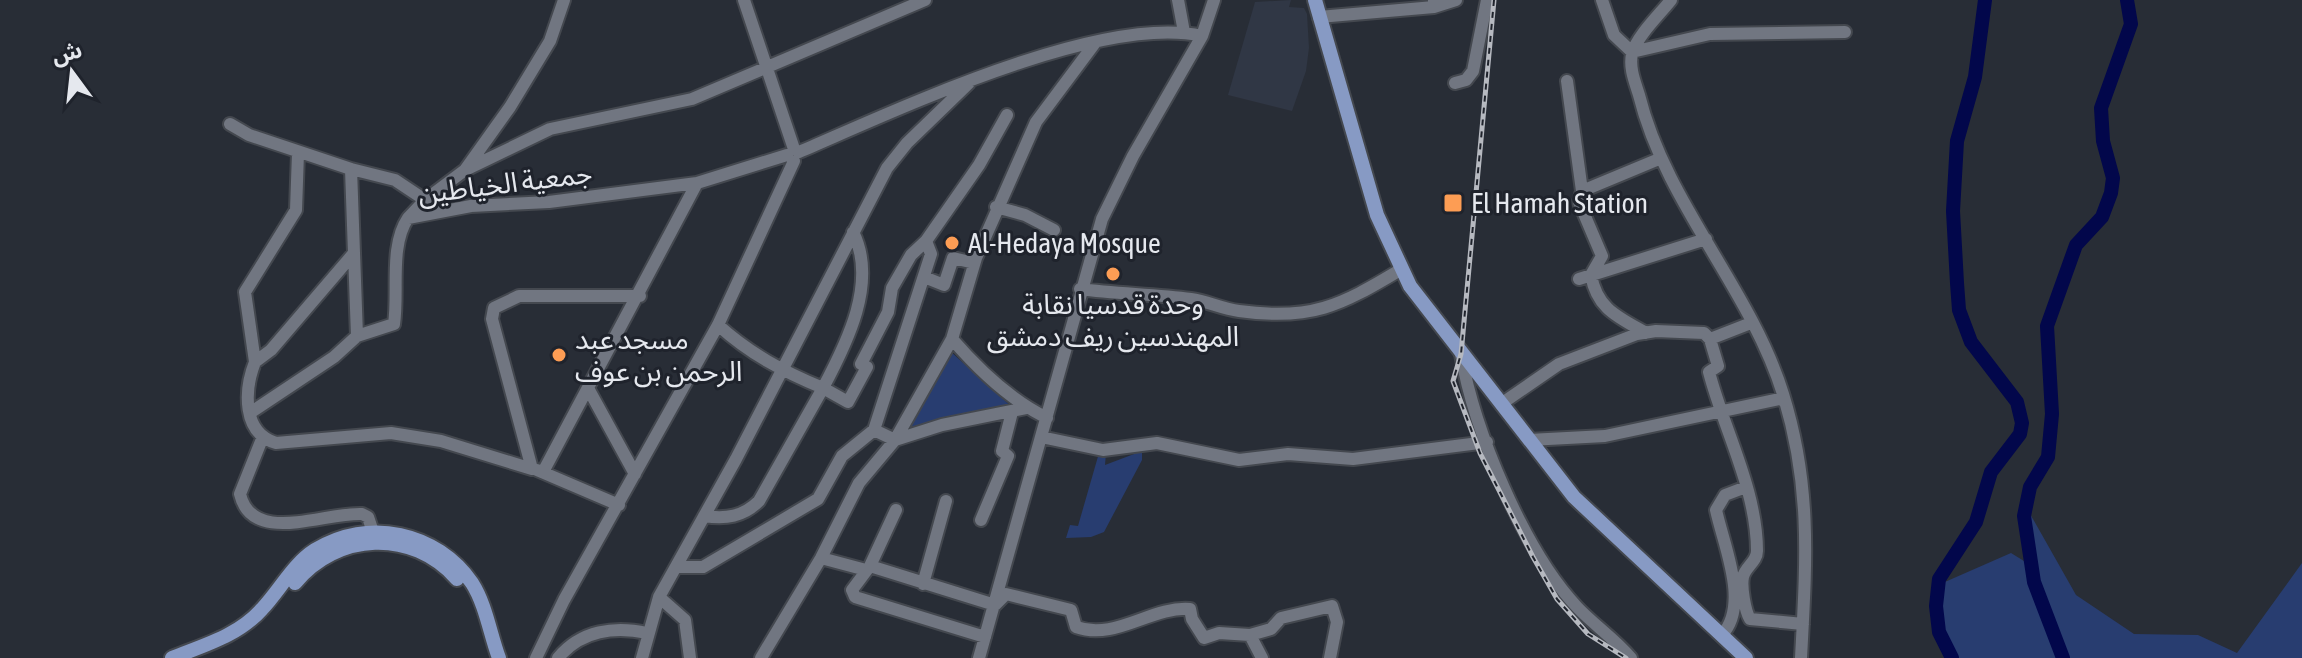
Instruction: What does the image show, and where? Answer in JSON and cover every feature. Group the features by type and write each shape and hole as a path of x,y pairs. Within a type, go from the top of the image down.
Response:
{"main road":[{"path":"1315,0 1356,149 1400,270 1461,354 1574,497 1746,658"},
{"path":"172,658 231,635 247,623 314,551 333,541 373,532 393,532 419,540 442,552 459,568 482,603 496,652"},
{"path":"196,658 252,632 306,570 320,559 356,543 375,541 415,550 452,573 465,588 496,652"}],"street":[{"path":"465,170 510,107 550,41 564,0"},
{"path":"536,658 718,325 794,154 769,67 744,0"},
{"path":"408,218 425,200 465,170 550,129 692,99 925,0"},
{"path":"1178,0 1184,32"},
{"path":"979,658 1102,219 1133,156 1202,36 1214,0"},
{"path":"1319,17 1456,0"},
{"path":"1455,83 1466,80 1473,71 1487,0"},
{"path":"1602,0 1614,35 1632,52"},
{"path":"1671,0 1632,52 1632,74 1659,159 1751,323 1784,398 1801,461 1808,531 1801,658"},
{"name":"جمعية الخياطين","path":"357,336 394,324 399,251 403,226 408,218 471,206 549,202 697,183 794,154 972,81 1096,43 1184,32 1202,36"},
{"path":"1632,52 1710,34 1845,32"},
{"path":"761,658 821,558 859,483 895,440 952,339 974,263 996,207 1036,122 1096,43"},
{"path":"642,658 659,597 897,155 972,81"},
{"path":"1567,81 1582,191 1579,202 1602,256 1585,277"},
{"path":"718,325 744,348 848,402 867,367 861,364 888,312 892,288 911,255 926,241 979,165 1007,115"},
{"path":"230,124 298,153 395,180 425,200"},
{"path":"298,153 296,210 245,292 255,362 246,396 262,439 240,494 251,516 263,522 284,523 362,514 368,517 373,532"},
{"path":"1582,191 1659,159"},
{"path":"250,413 334,357 357,336 351,169"},
{"path":"537,470 589,390 697,183"},
{"path":"996,207 1025,215 1054,230"},
{"path":"704,516 727,518 750,510 759,501 823,388 859,309 863,251 853,232"},
{"path":"1585,277 1706,239"},
{"path":"676,567 703,567 818,499 842,456 874,430 931,254 926,241"},
{"path":"255,362 271,350 354,253"},
{"path":"924,277 944,285 953,258 974,263"},
{"path":"1080,289 1195,299 1235,310 1278,315 1316,313 1358,295 1400,270"},
{"path":"1585,277 1594,294 1610,312 1646,333"},
{"path":"537,470 492,319 494,308 519,296 640,296"},
{"path":"1710,339 1751,323"},
{"path":"1501,404 1559,364 1646,333 1704,333 1710,339 1718,366 1709,372 1746,487 1758,555 1743,577 1745,612 1750,619 1803,624"},
{"path":"952,339 970,360 1026,408 1047,418"},
{"path":"1461,354 1469,399 1532,544 1576,606 1631,658"},
{"path":"589,390 635,474"},
{"path":"1529,440 1605,436 1784,398"},
{"path":"874,430 895,440 942,425 1026,408"},
{"path":"981,520 1008,456 1002,451 1012,412"},
{"path":"262,439 276,443 391,433 441,441 537,470 619,505"},
{"path":"1041,437 1103,450 1157,443 1239,460 1288,454 1353,459 1487,442"},
{"path":"1722,635 1734,618 1734,598 1716,510 1725,495 1746,487"},
{"path":"923,584 946,501"},
{"path":"896,510 868,568 852,590 855,597 985,637"},
{"path":"821,558 868,568 995,605"},
{"path":"995,605 1006,594 1071,610 1076,627 1087,631 1126,627 1158,611 1190,609 1204,638 1219,633 1250,635 1271,629 1281,618 1332,606 1337,622 1330,658"},
{"path":"659,597 685,620 690,658"},
{"path":"558,658 597,632 619,627 647,633"},
{"path":"1250,635 1262,658"}],"shaded area":[{"path":"1291,0 1289,7 1304,8 1307,14 1309,48 1306,71 1292,111 1228,95 1255,2"},
{"path":"950,351 1013,408 909,430"},
{"path":"1142,451 1142,460 1104,532 1091,537 1066,538 1070,525 1078,526 1099,453 1106,453 1105,465"},
{"path":"2025,505 2076,595 2134,634 2198,635 2237,653 2302,563 2302,658 1952,658 1937,618 1938,585 2011,553 2032,566"}],"waterway":[{"path":"1952,658 1939,632 1936,606 1939,579 1976,522 1991,472 2020,434 2022,423 2017,402 1971,342 1959,310 1953,211 1957,141 1975,77 1985,0"},
{"path":"2063,658 2034,582 2024,516 2030,487 2048,457 2052,414 2047,326 2076,245 2102,217 2111,193 2113,178 2103,141 2101,108 2131,24 2127,0"}],"railway":[{"path":"1494,0 1461,354 1453,381 1480,453 1557,599 1588,634 1626,658"}],"place":[{"name":"El Hamah Station","path":"1453,203"},
{"name":"Al-Hedaya Mosque","path":"952,243"},
{"name":"وحدة قدسيا نقابة المهندسين ريف دمشق","path":"1113,274"},
{"name":"مسجد عبد الرحمن بن عوف","path":"559,355"}]}
